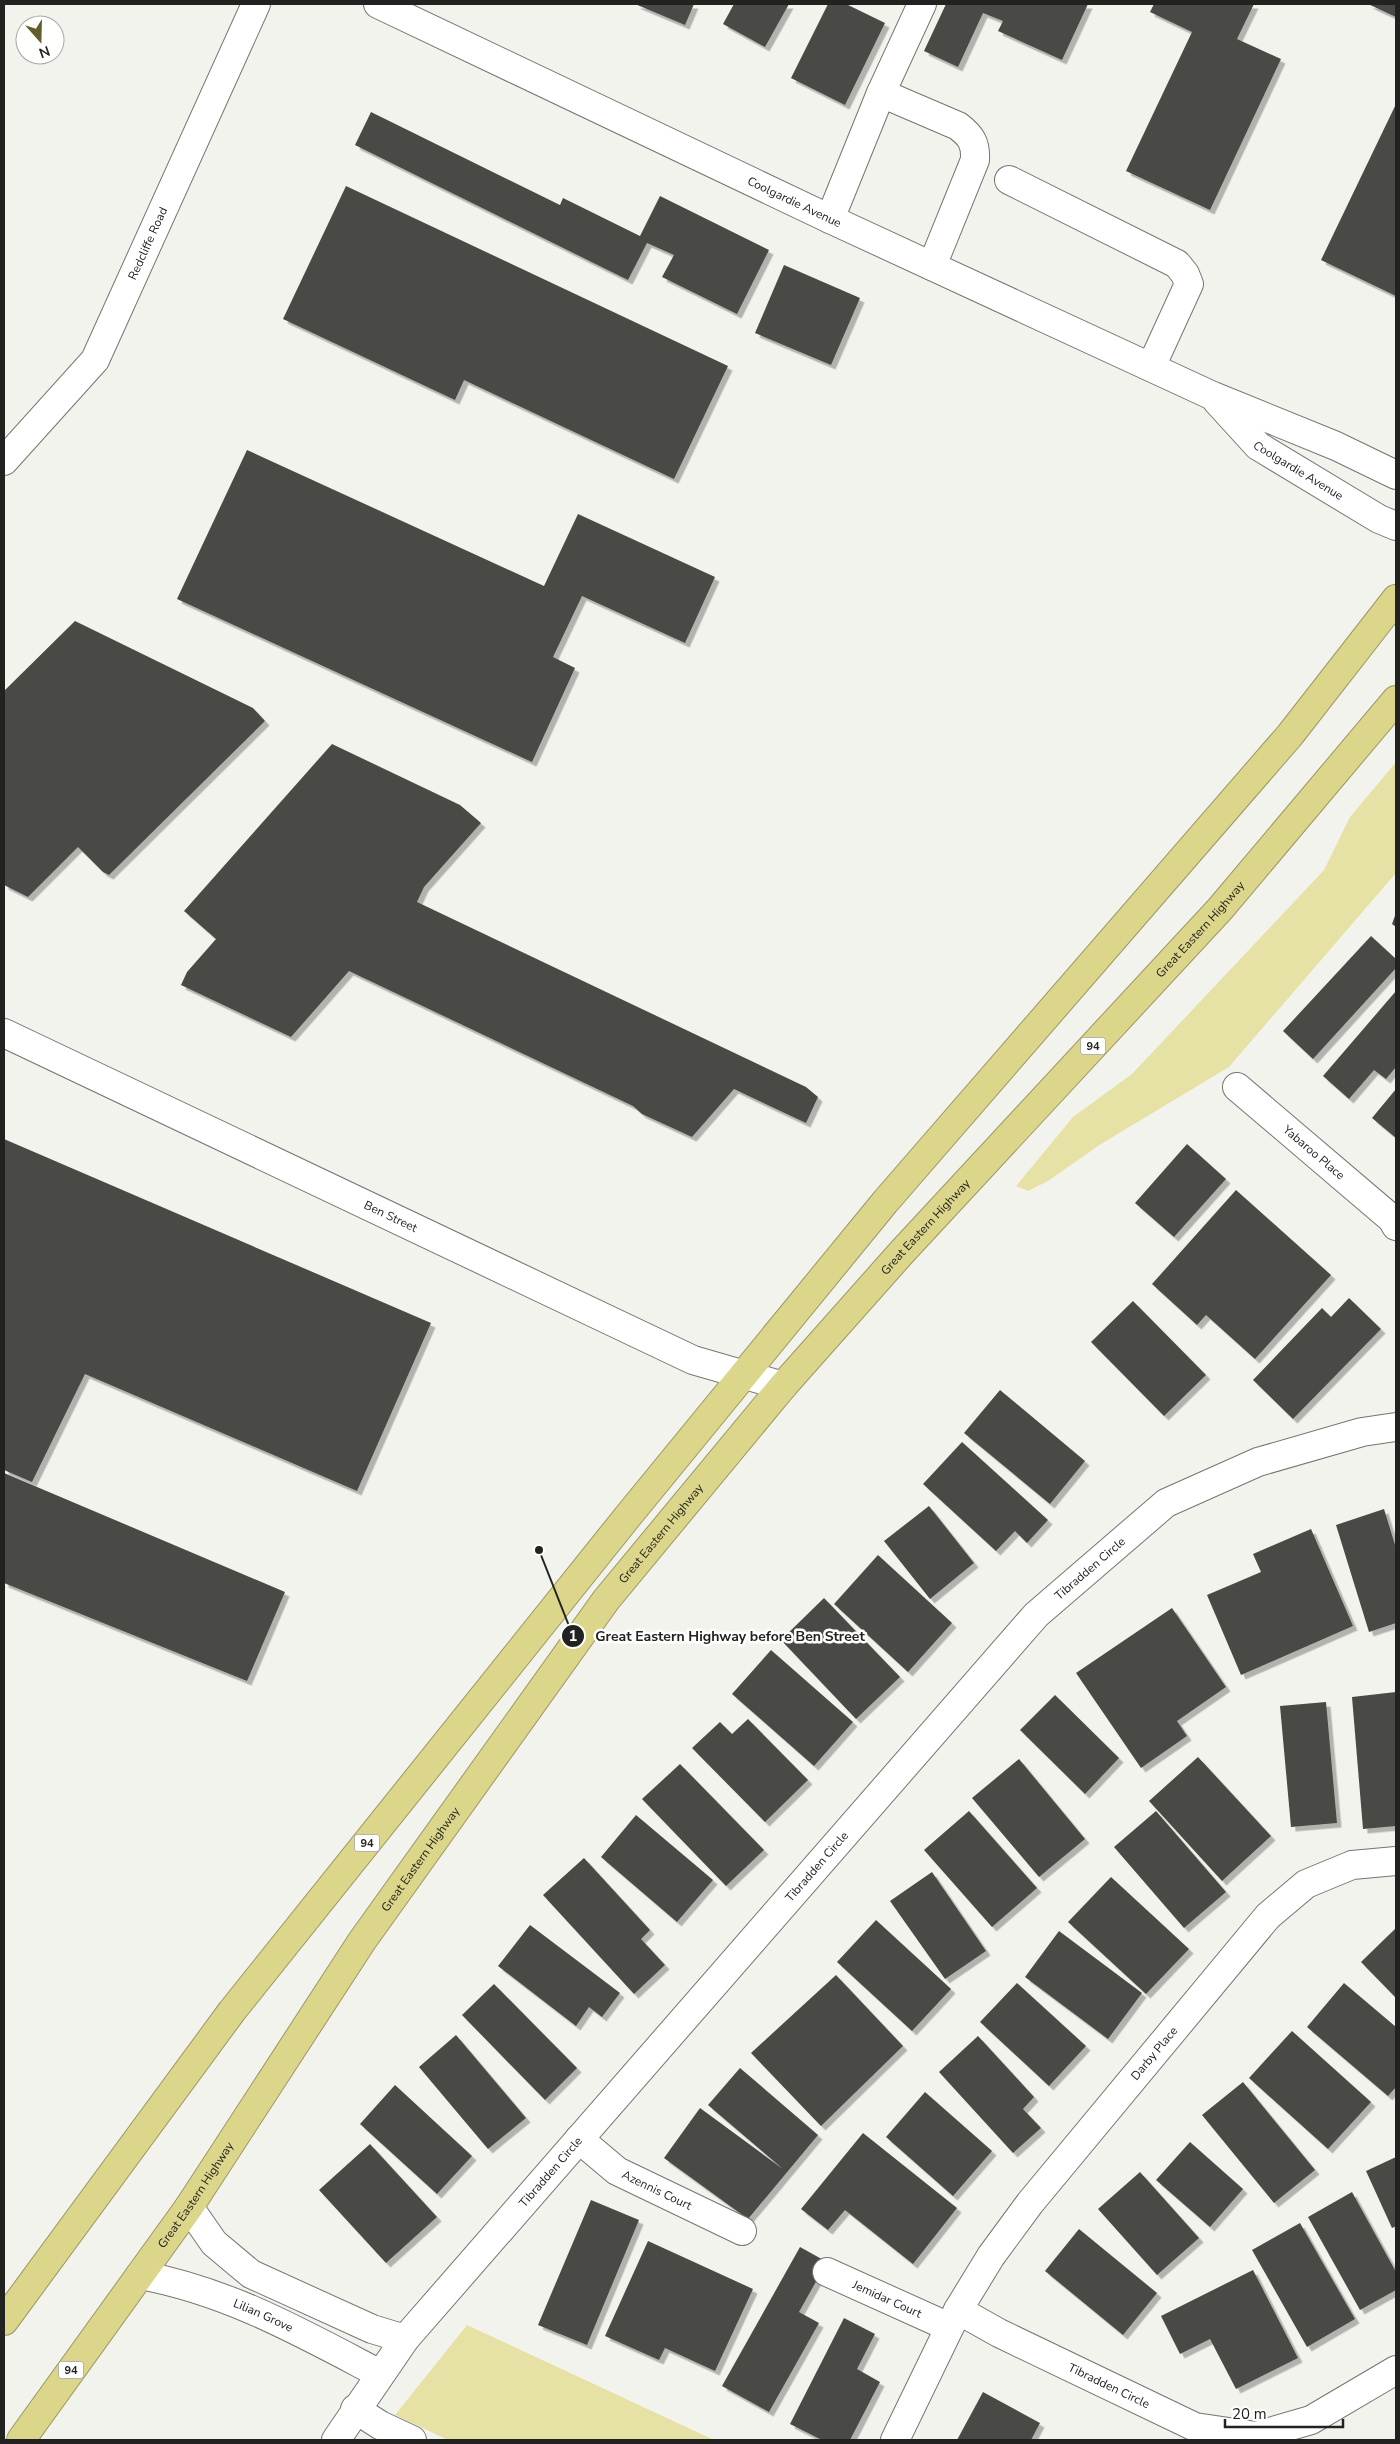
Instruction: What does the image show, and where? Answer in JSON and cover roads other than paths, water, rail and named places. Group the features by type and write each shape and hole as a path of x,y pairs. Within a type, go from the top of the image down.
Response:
{"highway":[{"name":"94","path":"4,2321 232,2011 744,1374 885,1202 1290,735 1396,599"},
{"name":"Great Eastern Highway","path":"21,2440 189,2208 362,1940 606,1600 783,1386 909,1245 1220,909 1396,700"}],"street":[{"name":"Redcliffe Road","path":"4,461 95,360 256,4"},
{"name":"Coolgardie Avenue","path":"378,4 830,219 1213,396 1336,446 1396,475"},
{"path":"830,219 881,93 922,4"},
{"path":"881,93 958,126 969,134 976,147 975,160 932,266"},
{"path":"1010,180 1177,264 1186,274 1188,284 1151,367"},
{"name":"Coolgardie Avenue","path":"1213,396 1258,446 1379,519 1396,526"},
{"name":"Ben Street","path":"4,1033 693,1360 783,1386"},
{"name":"Yabaroo Place","path":"1236,1087 1395,1219"},
{"name":"Tibradden Circle","path":"336,2440 355,2409 405,2339 1036,1615 1166,1502 1258,1462 1362,1432 1396,1427"},
{"name":"Darby Place","path":"953,2319 992,2256 1030,2203 1268,1916 1306,1884 1352,1865 1396,1861"},
{"name":"Azennis Court","path":"579,2139 618,2171 742,2231"},
{"path":"189,2208 214,2243 251,2274 372,2329 405,2339"},
{"name":"Jemidar Court","path":"827,2272 953,2319"},
{"name":"Lilian Grove","path":"140,2275 174,2281 267,2314 380,2374"},
{"path":"895,2440 953,2319"},
{"name":"Tibradden Circle","path":"953,2319 999,2333 1195,2427 1256,2436 1311,2420 1396,2370"},
{"path":"355,2409 380,2425 412,2440"}],"place":[{"name":"Great Eastern Highway before Ben Street","path":"539,1550"}]}
